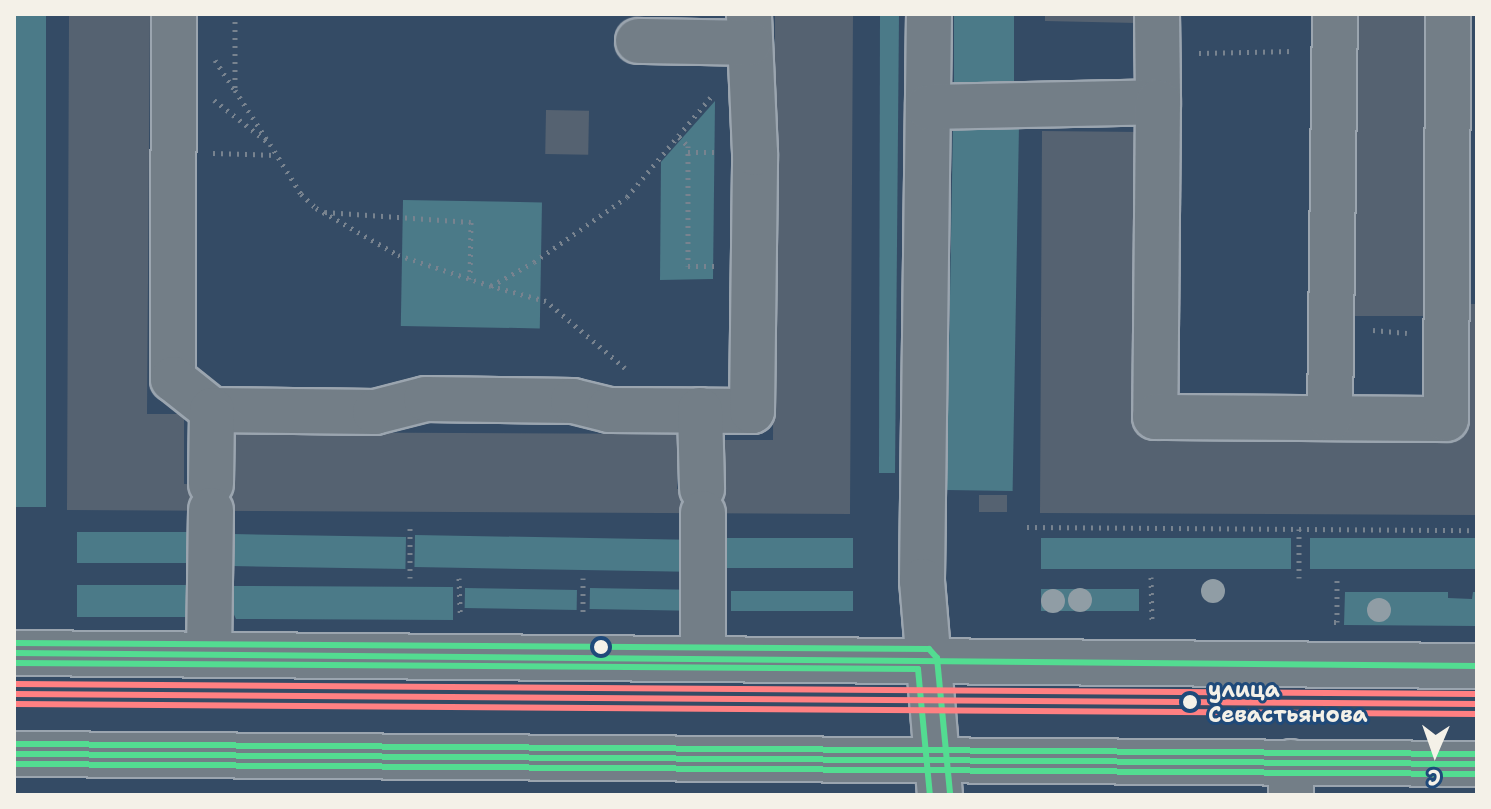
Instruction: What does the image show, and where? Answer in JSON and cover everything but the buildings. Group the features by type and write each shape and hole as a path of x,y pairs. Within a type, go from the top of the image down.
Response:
{"main road":[{"path":"174,14 173,379 212,410 375,412 426,399 573,401 609,410 752,411 755,153 749,40 638,41"},
{"path":"929,14 922,581 938,777"},
{"path":"1157,34 1155,417 1446,419 1457,301 1448,14"},
{"path":"1330,418 1334,32"},
{"path":"928,107 1158,102"},
{"path":"209,654 212,410"},
{"path":"700,410 703,657"},
{"path":"14,653 1477,666"},
{"path":"14,754 938,777 1291,778 1477,764"}],"path":[{"path":"235,14 235,90 301,194 324,212 398,255 546,301 576,331 601,345 656,398 655,410"},
{"path":"1157,34 1334,32"},
{"path":"491,286 534,262 627,197 735,67 749,40"},
{"path":"174,86 195,86 270,144"},
{"path":"679,137 688,146 688,266 755,267"},
{"path":"174,152 276,155"},
{"path":"324,212 471,222 470,279"},
{"path":"1331,318 1402,334 1457,301"},
{"path":"410,527 410,578"},
{"path":"1027,527 1477,530"},
{"path":"1299,529 1299,578"},
{"path":"1151,577 1152,621"},
{"path":"459,578 459,615"},
{"path":"583,578 583,616"},
{"path":"1337,578 1337,622"}],"shaded area":[{"path":"14,14 46,14 46,507 14,507"},
{"path":"880,14 899,14 895,473 879,473"},
{"path":"954,14 1014,14 1014,87 954,87"},
{"path":"715,101 713,279 660,280 661,162"},
{"path":"953,124 1019,125 1013,491 947,490"},
{"path":"403,200 542,202 540,328 401,326"},
{"path":"77,532 200,532 200,563 77,563"},
{"path":"232,534 406,537 405,569 231,566"},
{"path":"415,535 687,540 686,572 414,567"},
{"path":"720,538 853,538 853,568 720,568"},
{"path":"1041,538 1291,538 1291,569 1041,569"},
{"path":"1310,538 1477,538 1477,569 1310,569"},
{"path":"77,585 200,585 200,617 77,617"},
{"path":"231,586 453,587 453,620 236,619 230,606"},
{"path":"465,588 577,590 577,610 465,608"},
{"path":"590,588 689,590 689,611 590,609"},
{"path":"1041,589 1139,589 1139,611 1041,611"},
{"path":"731,591 853,591 853,611 731,611"},
{"path":"1345,592 1448,592 1448,598 1472,599 1473,592 1477,592 1477,626 1344,625"}],"transit line":[{"path":"14,643 929,649 937,658 950,794"},
{"path":"14,653 1477,666"},
{"path":"14,663 918,669 930,795"},
{"path":"14,684 1477,694"},
{"path":"14,694 1477,704"},
{"path":"14,704 1477,714"},
{"path":"14,744 1477,754"},
{"path":"14,754 1477,764"},
{"path":"14,764 1477,774"}],"place":[{"name":"улица Севастьянова","path":"1190,702"}]}
